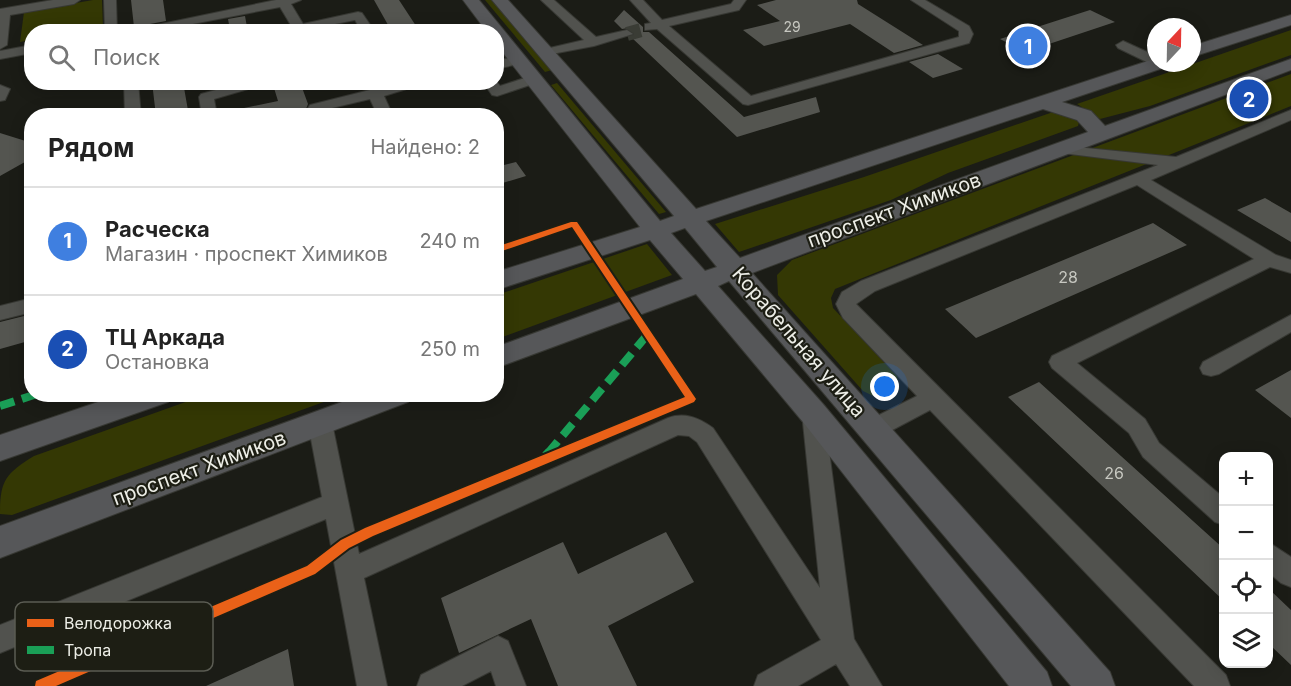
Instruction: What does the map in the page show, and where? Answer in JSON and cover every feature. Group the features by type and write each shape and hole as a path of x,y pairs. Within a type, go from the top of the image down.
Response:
{"main road":[{"name":"Корабельная улица","path":"471,0 490,24"},
{"name":"Корабельная улица","path":"500,0 1096,686"},
{"path":"1201,49 1291,20"},
{"name":"Корабельная улица","path":"504,42 654,229 813,412 1033,686"},
{"name":"проспект Химиков","path":"504,355 1291,64"},
{"path":"504,278 1043,103 1147,66"},
{"path":"535,80 563,74"},
{"path":"1043,103 1081,114 1098,129 1099,134"},
{"path":"6,449 136,402"},
{"name":"проспект Химиков","path":"5,538 376,402"}],"lane":[{"path":"0,45 2,8 74,0"},
{"path":"110,0 111,24"},
{"path":"547,0 594,42"},
{"path":"636,0 660,25 748,101 964,40 967,34 964,29 917,0"},
{"path":"645,29 735,7 740,0"},
{"path":"194,24 286,1 298,24"},
{"path":"322,24 358,16 364,24"},
{"path":"546,53 627,34"},
{"path":"1123,45 1147,57"},
{"path":"0,55 24,50"},
{"path":"504,63 518,60"},
{"path":"504,90 535,80"},
{"path":"0,88 3,89 0,96"},
{"path":"131,90 133,108"},
{"path":"204,90 208,108"},
{"path":"315,108 388,90"},
{"path":"375,93 382,108"},
{"path":"1215,686 850,313 846,304 849,297 868,286 1289,118"},
{"path":"1062,148 1177,162"},
{"path":"1138,179 1269,260 1291,267"},
{"path":"1219,510 1151,450 1137,426 1060,362 1269,260"},
{"path":"0,314 24,307"},
{"path":"1211,368 1291,323"},
{"path":"873,429 933,398"},
{"path":"813,412 840,645"},
{"path":"320,423 372,686"},
{"path":"350,571 676,425 694,427 705,435 724,463 867,686"},
{"path":"92,602 337,503"},
{"path":"1273,558 1291,574"},
{"path":"0,639 15,633"},
{"path":"769,686 840,645"},
{"path":"432,686 498,651 511,686"}],"green space":[{"path":"102,0 103,24 24,24 24,41 20,42 24,12"},
{"path":"485,0 492,0 552,70 545,72"},
{"path":"1291,30 1291,55 1150,106 1100,119 1077,104 1170,72 1201,72 1201,61"},
{"path":"1291,74 1291,106 835,289 831,298 833,308 897,376 899,389 891,396 882,398 863,391 778,295 777,275 792,260"},
{"path":"557,83 666,212 659,214 551,85"},
{"path":"1059,110 1076,117 1079,122 1078,126 948,173 891,200 739,252 715,224 864,177"},
{"path":"647,244 672,275 504,336 504,293"},
{"path":"186,402 324,402 12,515 0,514 1,494 6,479 16,468 34,456"}],"building":[{"path":"131,0 163,0 166,21 134,24"},
{"path":"374,0 399,0 415,24 388,24"},
{"path":"776,0 857,0 858,4 923,45 894,53 850,24 764,46 743,30 780,21 757,5"},
{"path":"624,10 643,27 643,32 649,32 744,117 816,97 820,112 737,137 631,37 635,35 634,32 628,28 622,29 614,21"},
{"path":"1090,10 1115,22 1025,52 1000,39"},
{"path":"245,16 246,24 229,24 228,19"},
{"path":"938,54 963,69 933,78 909,62"},
{"path":"153,90 184,90 188,108 155,108"},
{"path":"275,90 303,90 308,104 306,108 244,108 278,101"},
{"path":"0,133 24,140 24,162 0,176"},
{"path":"516,162 526,176 504,183 504,165"},
{"path":"1265,198 1291,213 1291,242 1237,210"},
{"path":"1153,223 1187,245 976,338 945,309"},
{"path":"24,316 24,342 0,349 0,322"},
{"path":"1291,370 1291,418 1255,390"},
{"path":"1039,382 1219,544 1219,596 1008,397"},
{"path":"666,532 694,582 608,626 637,686 558,686 531,619 459,653 441,598 563,542 578,574"},
{"path":"1273,593 1291,610 1291,665 1273,648"},
{"path":"288,649 294,686 206,686"}],"tunnel":[{"path":"627,34 645,29"}],"marked path":[{"path":"546,456 648,334"},
{"path":"0,406 24,398"}],"cycle path":[{"path":"213,612 311,570 345,544 369,532 691,399 574,224 504,247"},
{"path":"41,686 76,671"}],"place":[{"name":"Расческа","path":"1028,46"},
{"name":"ТЦ Аркада","path":"1249,99"}]}
